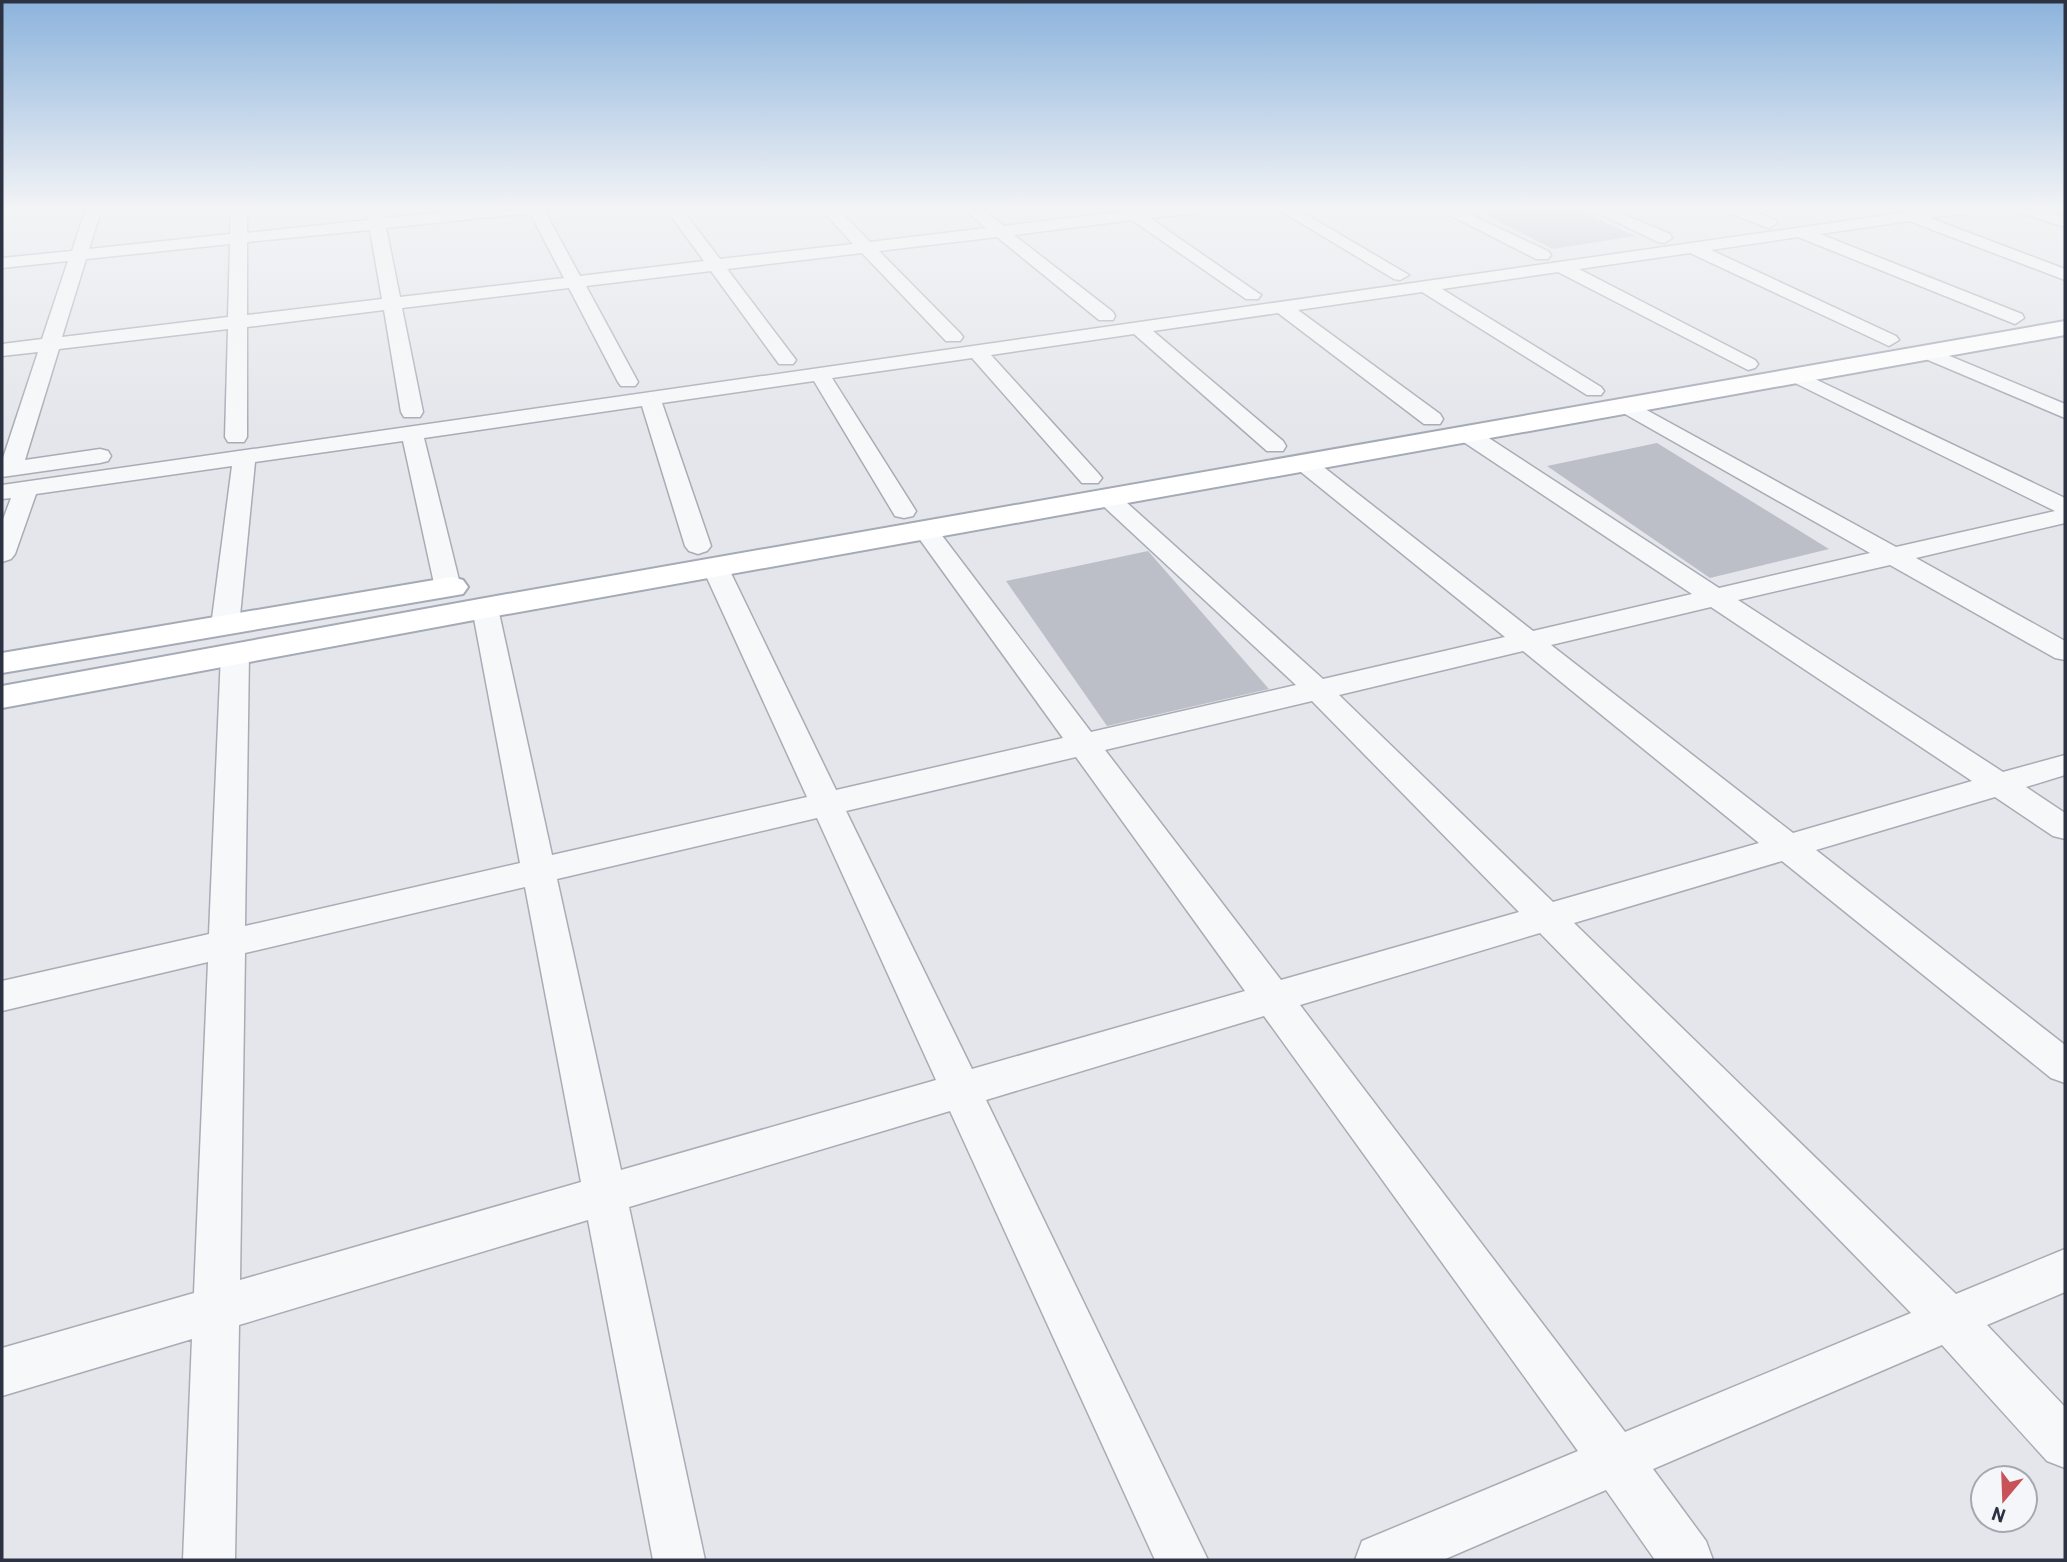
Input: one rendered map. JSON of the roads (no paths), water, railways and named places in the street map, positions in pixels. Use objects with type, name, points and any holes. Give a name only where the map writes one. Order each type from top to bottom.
[{"type":"main road","points":[[1099,488],[1275,446],[2015,318],[2064,325]]},
{"type":"main road","points":[[2,697],[448,588],[706,556],[1099,488],[1304,463],[1928,353],[2064,325]]},
{"type":"main road","points":[[2,663],[230,640],[485,608],[706,556]]},
{"type":"street","points":[[71,281],[6,469],[117,454]]},
{"type":"street","points":[[209,1560],[227,944],[230,640],[238,442],[237,281]]},
{"type":"street","points":[[388,281],[412,418],[448,588]]},
{"type":"street","points":[[2,349],[583,281]]},
{"type":"street","points":[[728,281],[786,360]]},
{"type":"street","points":[[899,281],[953,337]]},
{"type":"street","points":[[1062,281],[1106,316]]},
{"type":"street","points":[[1231,281],[1252,295]]},
{"type":"street","points":[[587,388],[1356,281]]},
{"type":"street","points":[[2,492],[238,442],[412,418],[651,400],[1468,281]]},
{"type":"street","points":[[1589,281],[1748,364]]},
{"type":"street","points":[[1763,281],[1889,340]]},
{"type":"street","points":[[1922,281],[2015,318]]},
{"type":"street","points":[[574,282],[628,382]]},
{"type":"street","points":[[1426,287],[1594,391]]},
{"type":"street","points":[[1283,308],[1432,419]]},
{"type":"street","points":[[1139,329],[1275,446]]},
{"type":"street","points":[[978,352],[1099,488],[1318,690],[1949,1319],[2065,1443]]},
{"type":"street","points":[[1928,353],[2065,412]]},
{"type":"street","points":[[821,376],[914,520],[1084,744],[1687,1560]]},
{"type":"street","points":[[1796,376],[2065,508]]},
{"type":"street","points":[[651,400],[706,556],[827,804],[1182,1560]]},
{"type":"street","points":[[1625,406],[2065,652]]},
{"type":"street","points":[[1467,434],[2065,828]]},
{"type":"street","points":[[1304,463],[2065,1067]]},
{"type":"street","points":[[2,554],[26,489]]},
{"type":"street","points":[[2,996],[2065,516]]},
{"type":"street","points":[[485,608],[679,1560]]},
{"type":"street","points":[[2,1372],[2065,765]]},
{"type":"street","points":[[1381,1560],[2065,1270]]}]
